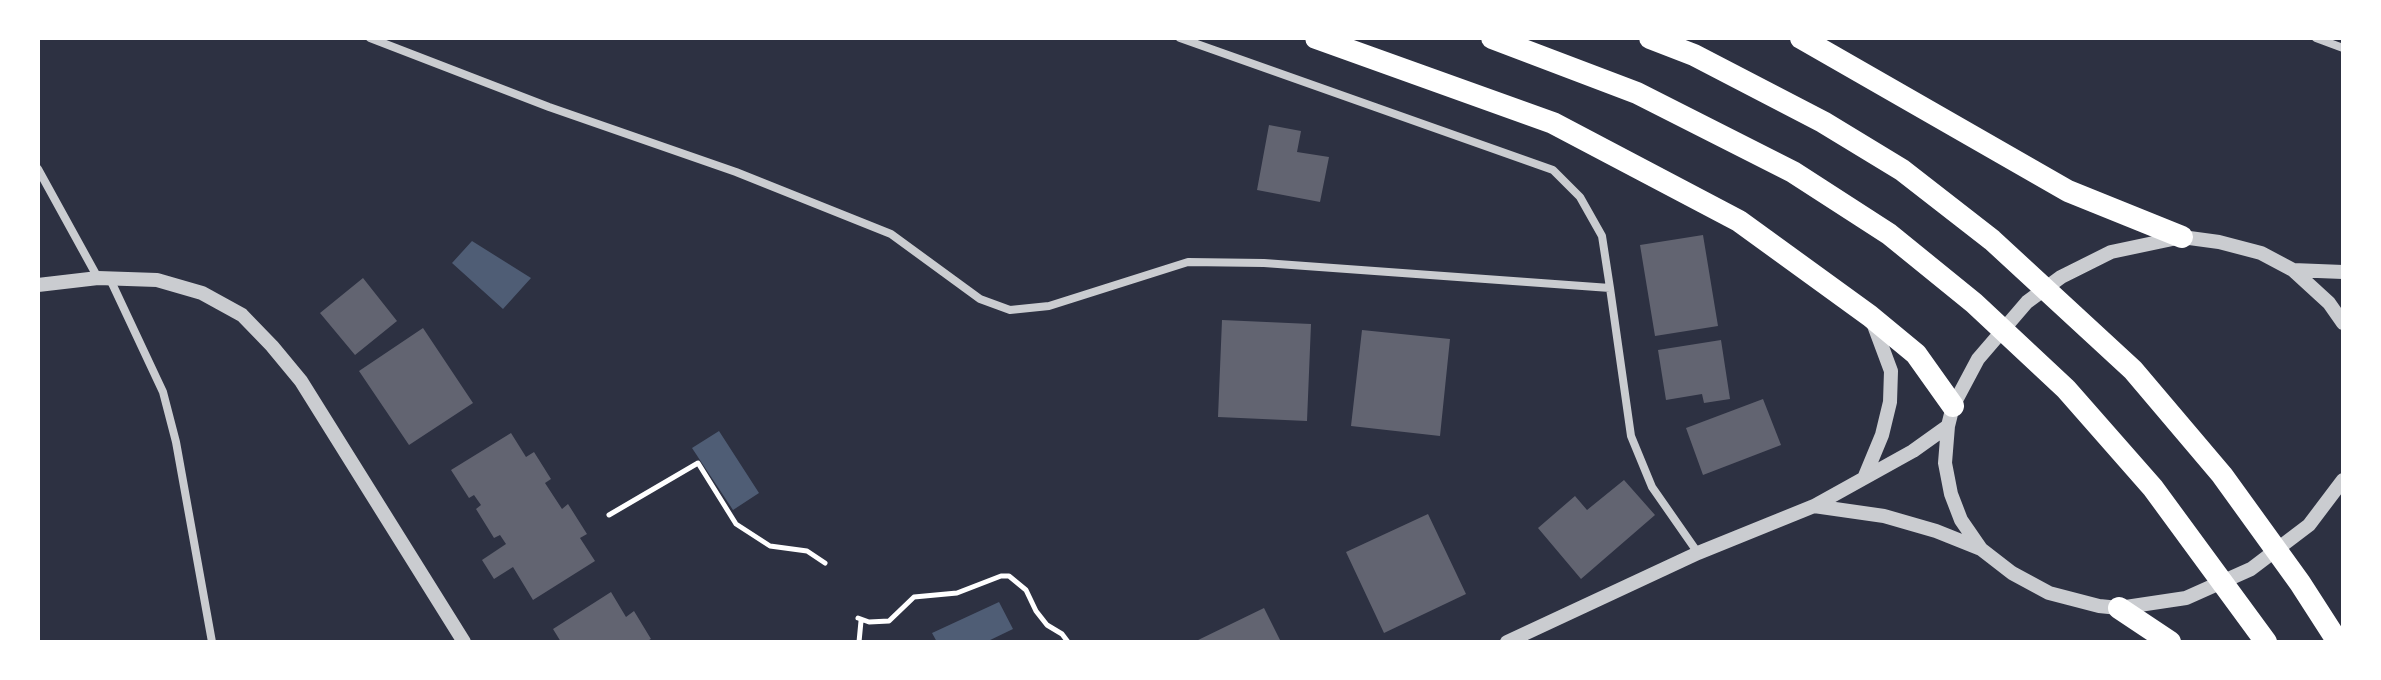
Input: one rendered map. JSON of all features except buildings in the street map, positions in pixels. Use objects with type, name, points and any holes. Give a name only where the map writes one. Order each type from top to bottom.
[{"type":"highway","points":[[1316,38],[1553,123],[1739,221],[1870,316],[1916,354],[1950,416]]},
{"type":"highway","points":[[1492,38],[1637,93],[1793,172],[1889,234],[1974,303],[2066,389],[2153,488],[2266,642]]},
{"type":"highway","points":[[1650,38],[1694,55],[1823,122],[1902,170],[1992,240],[2133,370],[2222,475],[2300,583],[2338,642]]},
{"type":"highway","points":[[1801,38],[2068,191],[2182,237]]},
{"type":"highway","points":[[2119,608],[2170,642]]},
{"type":"street","points":[[370,38],[549,107],[736,172],[891,234],[980,299],[1010,310],[1049,306],[1188,262],[1264,263],[1610,288]]},
{"type":"street","points":[[1180,38],[1553,170],[1580,197],[1602,236],[1631,436],[1652,487],[1698,553]]},
{"type":"street","points":[[2316,38],[2343,48]]},
{"type":"street","points":[[38,169],[104,278],[163,392],[176,442],[212,642]]},
{"type":"street","points":[[1981,549],[1961,520],[1951,494],[1945,463],[1950,416],[1978,359],[2027,302],[2061,277],[2111,252],[2182,237],[2219,242],[2261,253],[2293,270],[2329,303],[2343,323]]},
{"type":"street","points":[[2293,270],[2343,272]]},
{"type":"street","points":[[38,285],[104,278],[157,280],[202,293],[242,315],[301,381],[464,642]]},
{"type":"street","points":[[1865,476],[1882,435],[1890,402],[1891,371],[1870,316]]},
{"type":"street","points":[[1515,640],[1698,553],[1814,506],[1913,451],[1950,416]]},
{"type":"street","points":[[1814,506],[1884,516],[1936,531],[1981,549],[2012,573],[2049,593],[2119,608],[2186,598],[2251,569],[2309,525],[2343,480]]},
{"type":"path","points":[[609,515],[698,463],[736,524],[770,546],[807,551],[825,563]]},
{"type":"path","points":[[859,642],[860,620],[889,621],[914,597],[957,593],[1001,576],[1009,576],[1026,590],[1047,625],[1062,634],[1068,642]]},
{"type":"water","points":[[472,241],[531,278],[503,309],[452,263]]},
{"type":"water","points":[[719,431],[759,493],[733,510],[692,448]]},
{"type":"water","points":[[999,602],[1013,629],[986,642],[937,642],[932,633]]}]
